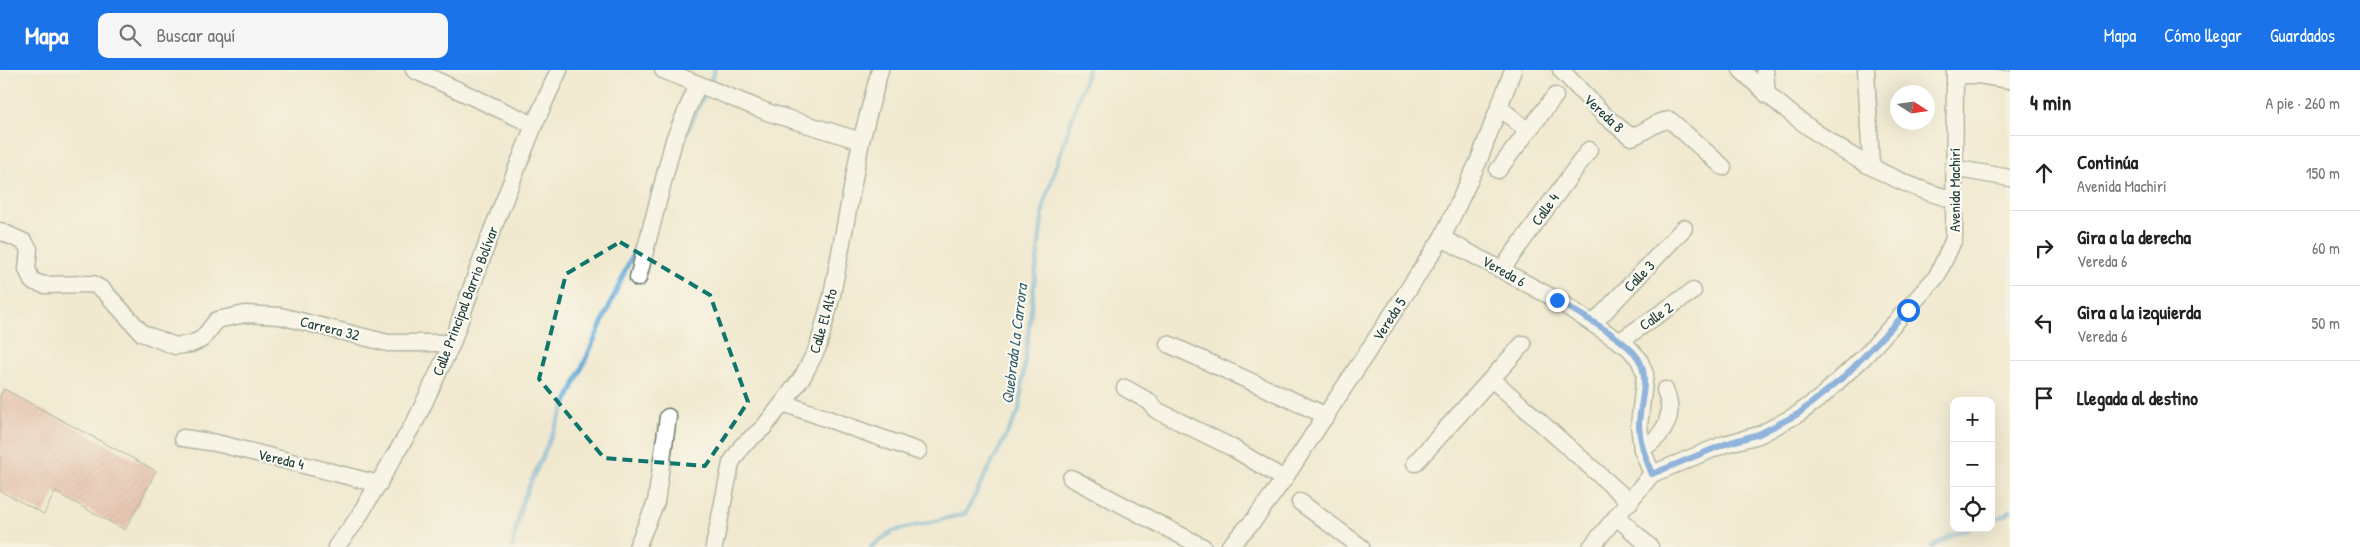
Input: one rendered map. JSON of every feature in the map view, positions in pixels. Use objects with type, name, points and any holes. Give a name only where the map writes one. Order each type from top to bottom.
[{"type":"street","points":[[414,70],[534,125]]},
{"type":"street","name":"Calle Principal Barrio Bolívar","points":[[336,547],[356,522],[417,418],[452,343],[534,125],[559,70]]},
{"type":"street","points":[[663,70],[770,113],[861,141]]},
{"type":"street","name":"Calle El Alto","points":[[714,547],[731,463],[742,446],[763,428],[783,403],[803,376],[818,347],[832,295],[861,141],[880,70]]},
{"type":"street","name":"Vereda 5","points":[[1229,547],[1254,520],[1284,479],[1327,416],[1385,322],[1442,238],[1479,160],[1513,70]]},
{"type":"street","name":"Vereda 8","points":[[1561,70],[1605,116],[1631,137],[1641,135],[1659,120],[1670,120],[1722,167]]},
{"type":"street","points":[[1741,70],[1767,95],[1848,156],[1871,165],[1922,192],[1954,200]]},
{"type":"street","points":[[1765,70],[1767,95]]},
{"type":"street","points":[[1866,70],[1871,165]]},
{"type":"street","points":[[1955,73],[2010,80]]},
{"type":"street","name":"Avenida Machirí","points":[[1652,474],[1778,426],[1798,414],[1845,376],[1937,276],[1954,238],[1955,73]]},
{"type":"street","points":[[638,278],[674,140],[698,84]]},
{"type":"street","points":[[1498,170],[1555,96]]},
{"type":"street","points":[[1499,107],[1528,131]]},
{"type":"street","name":"Calle 4","points":[[1502,269],[1589,150]]},
{"type":"street","points":[[1953,168],[2010,178]]},
{"type":"street","name":"Calle 3","points":[[1593,324],[1684,228]]},
{"type":"street","name":"Carrera 32","points":[[0,231],[24,242],[29,249],[27,269],[32,281],[44,286],[93,284],[103,290],[142,333],[175,346],[191,344],[202,339],[217,320],[245,314],[280,316],[388,343],[452,343]]},
{"type":"street","name":"Vereda 6","points":[[1442,238],[1502,269],[1593,324],[1620,341],[1639,359],[1645,374],[1639,425],[1642,449],[1652,474]]},
{"type":"street","name":"Calle 2","points":[[1620,341],[1693,291]]},
{"type":"street","points":[[1168,344],[1327,416]]},
{"type":"street","points":[[1415,462],[1523,344]]},
{"type":"street","points":[[1492,379],[1630,502]]},
{"type":"street","points":[[1125,388],[1150,402],[1156,410],[1231,447],[1284,479]]},
{"type":"street","points":[[1642,449],[1662,433],[1669,420],[1670,401],[1666,390]]},
{"type":"street","points":[[783,403],[918,451]]},
{"type":"street","points":[[637,547],[656,502],[668,417]]},
{"type":"street","name":"Vereda 4","points":[[183,438],[216,443],[379,484]]},
{"type":"street","points":[[1591,547],[1652,474]]},
{"type":"street","points":[[1071,478],[1203,547]]},
{"type":"street","points":[[1300,502],[1361,547]]},
{"type":"street","points":[[1617,517],[1650,547]]},
{"type":"highlighted area","points":[[620,242],[710,295],[748,402],[705,466],[604,458],[539,379],[566,274]]},
{"type":"building","points":[[4,389],[156,471],[125,530],[55,492],[44,514],[0,491],[0,396]]},
{"type":"waterway","points":[[709,84],[715,70]]},
{"type":"waterway","name":"Quebrada La Carrora","points":[[871,547],[893,531],[965,514],[1019,411],[1044,203],[1088,70]]},
{"type":"waterway","points":[[679,150],[706,91]]},
{"type":"waterway","points":[[512,547],[522,502],[642,233]]},
{"type":"waterway","points":[[1995,519],[2010,511]]},
{"type":"waterway","points":[[1932,547],[1959,532]]},
{"type":"route","points":[[1557,300],[1628,347],[1639,359],[1645,374],[1639,425],[1642,449],[1652,474],[1725,444],[1759,434],[1778,426],[1798,414],[1845,376],[1908,310]]}]
